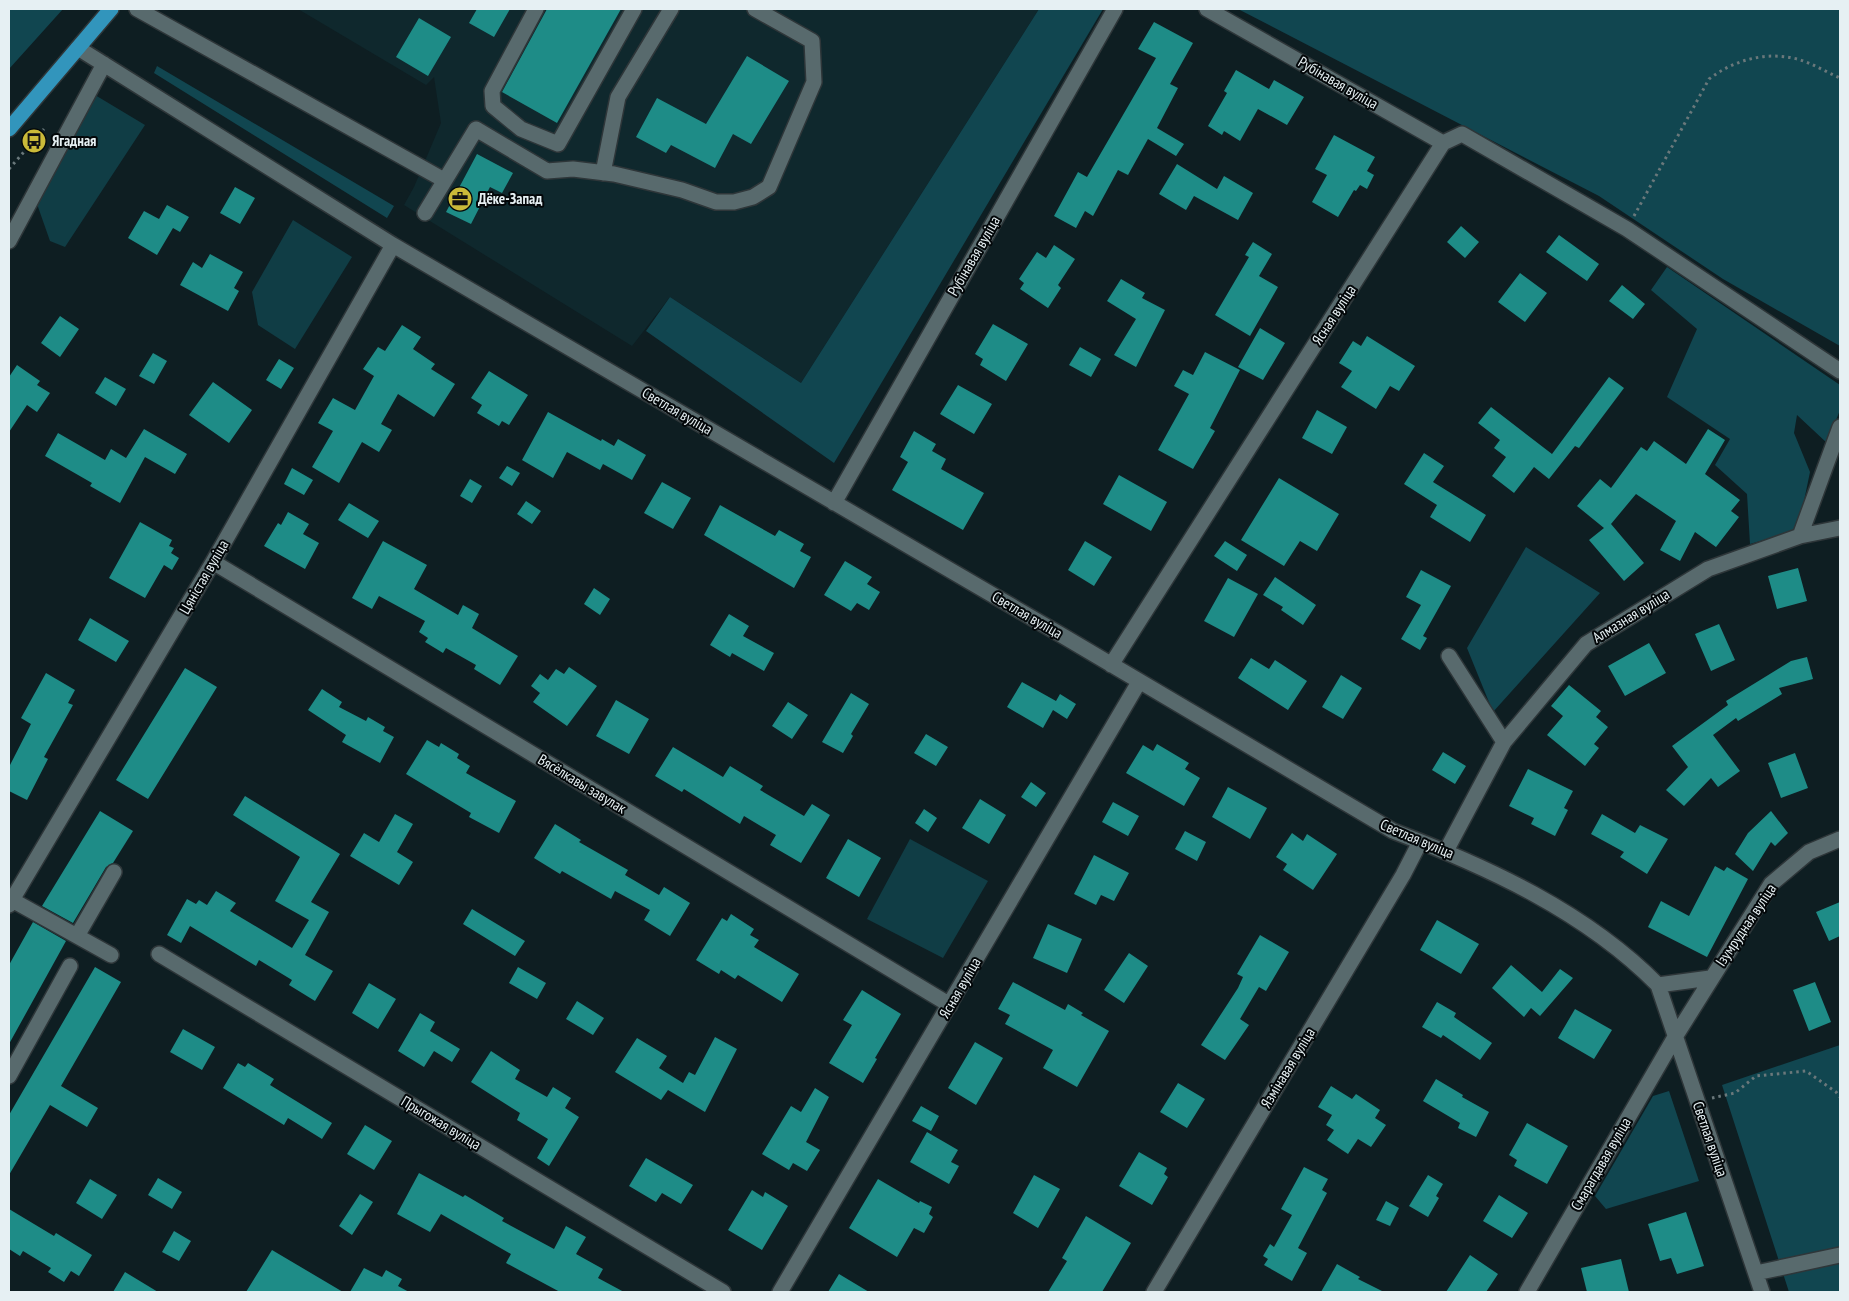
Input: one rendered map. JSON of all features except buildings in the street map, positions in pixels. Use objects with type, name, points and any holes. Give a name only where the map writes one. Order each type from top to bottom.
[{"type":"main road","points":[[9,129],[110,9]]},
{"type":"street","points":[[137,9],[444,180]]},
{"type":"street","points":[[536,9],[492,91],[493,106],[521,129],[558,144],[634,9]]},
{"type":"street","points":[[603,173],[618,97],[671,9]]},
{"type":"street","points":[[425,213],[476,129],[547,170],[573,169],[603,173],[682,190],[716,202],[734,202],[753,198],[769,187],[814,82],[812,41],[755,9]]},
{"type":"street","name":"Рубінавая вуліца","points":[[834,502],[1115,9]]},
{"type":"street","name":"Рубінавая вуліца","points":[[1208,9],[1443,143]]},
{"type":"street","name":"Светлая вуліца","points":[[78,48],[393,245],[1392,831],[1446,851],[1543,898],[1624,953],[1658,985],[1762,1292]]},
{"type":"street","points":[[9,241],[104,64]]},
{"type":"street","points":[[1443,143],[1462,134],[1626,229],[1840,371]]},
{"type":"street","name":"Ясная вуліца","points":[[1111,665],[1443,143]]},
{"type":"street","name":"Цяністая вуліца","points":[[11,895],[213,562],[393,245]]},
{"type":"street","points":[[1800,536],[1840,427]]},
{"type":"street","name":"Алмазная вуліца","points":[[1446,851],[1504,742],[1586,644],[1708,569],[1800,536],[1840,528]]},
{"type":"street","name":"Вясёлкавы завулак","points":[[213,562],[950,1005]]},
{"type":"street","points":[[1449,656],[1504,742]]},
{"type":"street","name":"Ясная вуліца","points":[[780,1292],[1138,682]]},
{"type":"street","name":"Ізумрудная вуліца","points":[[1675,1036],[1771,884],[1809,852],[1840,839]]},
{"type":"street","name":"Язмінавая вуліца","points":[[1154,1292],[1403,875],[1420,842]]},
{"type":"street","points":[[77,936],[114,872]]},
{"type":"street","points":[[11,895],[111,955]]},
{"type":"street","name":"Прыгожая вуліца","points":[[159,954],[723,1292]]},
{"type":"street","points":[[9,1076],[70,966]]},
{"type":"street","points":[[1658,985],[1710,978]]},
{"type":"street","name":"Смарагдавая вуліца","points":[[1527,1292],[1675,1036]]},
{"type":"street","points":[[1756,1273],[1840,1255]]},
{"type":"path","points":[[1626,229],[1710,79],[1726,66],[1752,58],[1781,57],[1798,59],[1840,78]]},
{"type":"path","points":[[9,169],[44,129]]},
{"type":"path","points":[[1697,1101],[1735,1093],[1756,1076],[1806,1071],[1836,1092],[1840,1098]]},
{"type":"shaded area","points":[[9,9],[63,9],[9,69]]},
{"type":"shaded area","points":[[298,9],[1039,9],[801,383],[670,297],[632,346],[404,205],[414,187],[441,123],[434,77],[426,85]]},
{"type":"shaded area","points":[[1039,9],[1103,9],[834,463],[646,331],[670,297],[801,383]]},
{"type":"shaded area","points":[[1238,9],[1840,9],[1840,346],[1723,279],[1599,196]]},
{"type":"shaded area","points":[[157,66],[394,206],[387,218],[154,73]]},
{"type":"shaded area","points":[[95,95],[145,125],[65,247],[50,241],[37,204]]},
{"type":"shaded area","points":[[293,220],[352,257],[295,349],[258,325],[252,292]]},
{"type":"shaded area","points":[[1667,267],[1840,385],[1840,410],[1827,443],[1797,415],[1794,433],[1810,472],[1798,530],[1750,544],[1747,494],[1715,465],[1730,439],[1667,397],[1697,329],[1651,290]]},
{"type":"shaded area","points":[[1526,547],[1600,593],[1493,712],[1467,648]]},
{"type":"shaded area","points":[[910,839],[988,881],[943,958],[867,919]]},
{"type":"shaded area","points":[[1840,1045],[1840,1292],[1789,1292],[1722,1085]]},
{"type":"shaded area","points":[[1669,1091],[1699,1181],[1606,1209],[1595,1196],[1653,1096]]},
{"type":"place","name":"Ягадная","points":[[34,141]]},
{"type":"place","name":"Дёке-Запад","points":[[460,199]]}]
